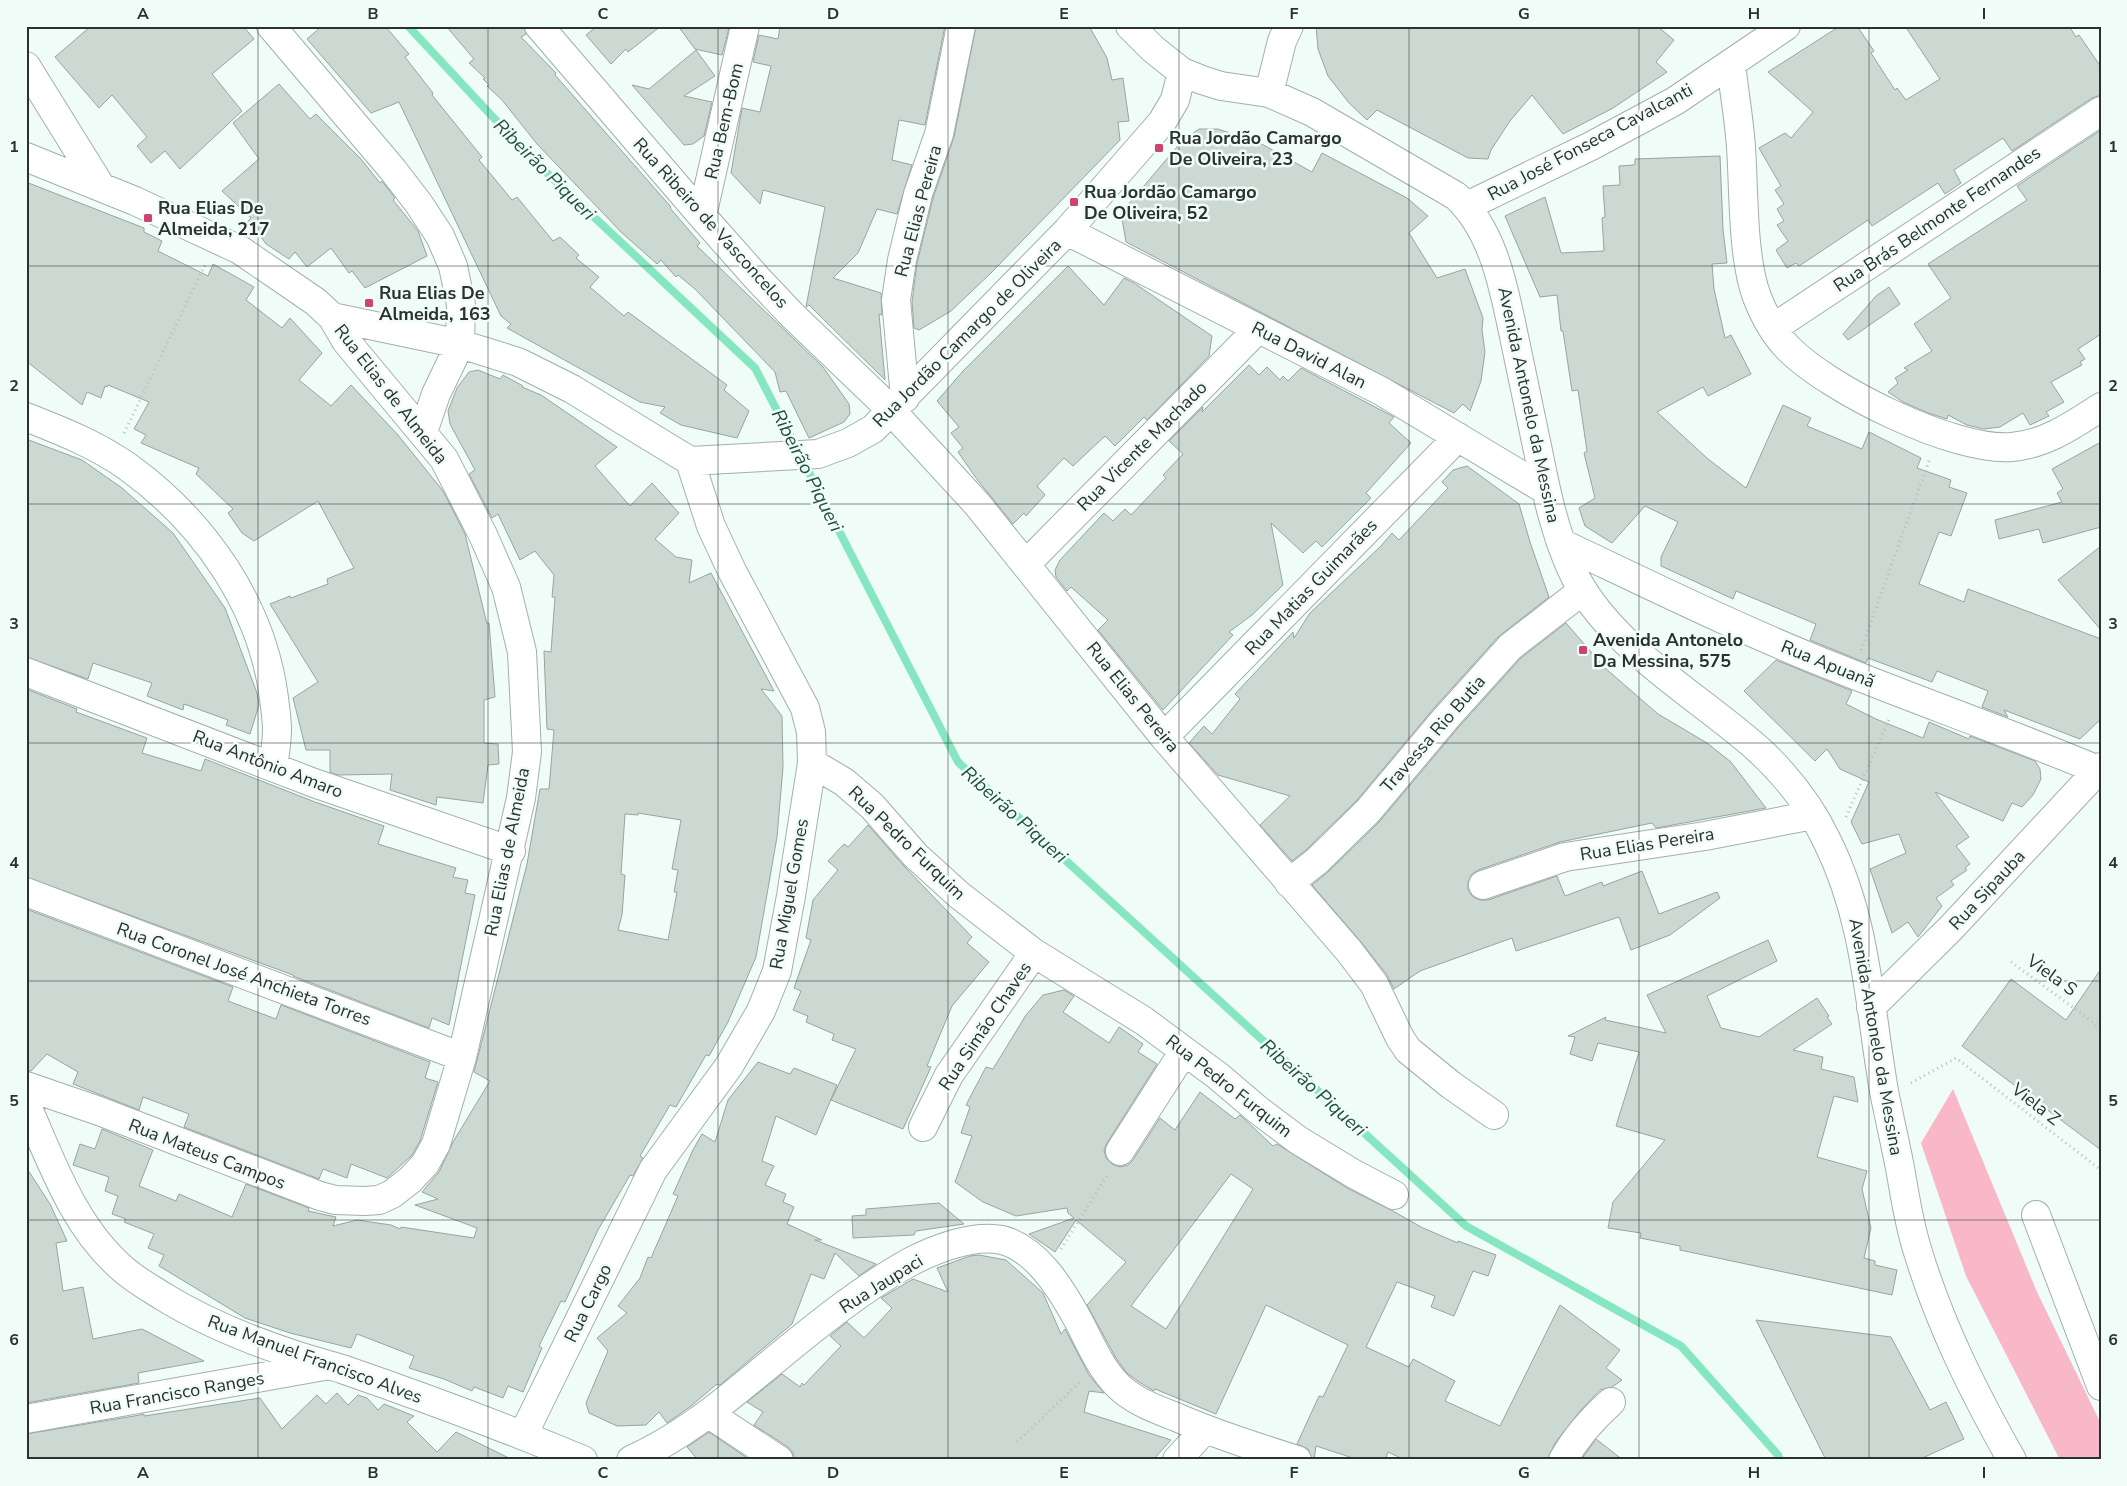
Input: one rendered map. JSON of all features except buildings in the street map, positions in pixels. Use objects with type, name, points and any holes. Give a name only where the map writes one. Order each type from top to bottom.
[{"type":"street","points":[[271,26],[394,170],[420,204],[440,236],[453,266],[459,297],[460,344],[436,394],[423,432]]},
{"type":"street","name":"Rua Ribeiro de Vasconcelos","points":[[539,26],[702,216],[792,315],[898,405]]},
{"type":"street","name":"Rua Bem-Bom","points":[[702,216],[745,26]]},
{"type":"street","name":"Rua Elias Pereira","points":[[961,26],[938,134],[918,194],[901,268],[896,300],[898,405],[1164,737],[1349,951],[1374,984],[1400,1038],[1408,1050],[1451,1085],[1494,1115]]},
{"type":"street","name":"Avenida Antonelo da Messina","points":[[1130,26],[1153,49],[1182,72],[1221,86],[1269,92],[1312,112],[1456,196],[1467,206],[1484,236],[1502,281],[1544,489],[1561,543],[1582,591],[1612,628],[1675,685],[1760,751],[1805,802],[1832,850],[1854,911],[1865,955],[1885,1096],[1917,1250],[1959,1362],[2012,1460]]},
{"type":"street","points":[[1269,92],[1282,41],[1289,26]]},
{"type":"street","name":"Rua José Fonseca Cavalcanti","points":[[1467,206],[1591,146],[1675,101],[1786,26]]},
{"type":"street","points":[[1731,64],[1741,144],[1750,271],[1756,294],[1773,328],[1788,349],[1832,382],[1897,416],[1938,434],[1989,446],[2012,447],[2040,442],[2069,428],[2101,407]]},
{"type":"street","points":[[26,66],[102,187]]},
{"type":"street","name":"Rua Jordão Camargo de Oliveira","points":[[690,461],[818,454],[848,443],[872,429],[898,405],[1067,231],[1162,122],[1175,100],[1182,72]]},
{"type":"street","name":"Rua Brás Belmonte Fernandes","points":[[1773,328],[2101,110]]},
{"type":"street","name":"Rua Elias de Almeida","points":[[26,157],[135,201],[240,250],[316,302],[332,316],[346,341],[444,459],[484,535],[506,586],[522,652],[527,752],[511,851],[462,1057],[436,1144],[425,1164],[410,1180],[391,1194]]},
{"type":"street","name":"Rua David Alan","points":[[1067,231],[1381,391],[1544,489]]},
{"type":"street","points":[[332,316],[460,344],[518,362],[572,389],[690,461],[711,526],[805,708],[811,732],[812,763]]},
{"type":"street","name":"Rua Vicente Machado","points":[[1026,564],[1258,329]]},
{"type":"street","points":[[26,417],[73,435],[112,458],[171,501],[232,577],[261,638],[272,682],[277,728],[273,766]]},
{"type":"street","name":"Rua Matias Guimarães","points":[[1164,737],[1458,437]]},
{"type":"street","name":"Rua Apuanã","points":[[1561,543],[1702,609],[1852,674],[2099,768]]},
{"type":"street","name":"Travessa Rio Butia","points":[[1289,883],[1317,860],[1368,811],[1446,718],[1510,647],[1582,591]]},
{"type":"street","name":"Rua Antônio Amaro","points":[[26,672],[314,783],[511,851]]},
{"type":"street","name":"Rua Pedro Furquim","points":[[812,763],[844,782],[872,806],[915,855],[959,895],[1034,953],[1075,976],[1144,1021],[1218,1076],[1258,1110],[1298,1140],[1354,1174],[1394,1194]]},
{"type":"street","name":"Rua Miguel Gomes","points":[[653,1170],[729,1066],[761,1011],[777,971],[792,896],[812,763]]},
{"type":"street","name":"Rua Sipauba","points":[[1871,1007],[1957,922],[2099,768]]},
{"type":"street","name":"Rua Elias Pereira","points":[[1483,885],[1565,857],[1705,836],[1814,815]]},
{"type":"street","name":"Rua Coronel José Anchieta Torres","points":[[26,892],[462,1057]]},
{"type":"street","name":"Rua Simão Chaves","points":[[923,1127],[949,1075],[1034,953]]},
{"type":"street","points":[[1120,1152],[1184,1051]]},
{"type":"street","name":"Rua Mateus Campos","points":[[26,1086],[320,1196],[334,1200],[365,1202],[379,1200],[391,1194]]},
{"type":"street","name":"Rua Manuel Francisco Alves","points":[[26,1104],[56,1174],[78,1214],[104,1249],[123,1270],[193,1315],[238,1335],[523,1435],[583,1460]]},
{"type":"street","name":"Rua Cargo","points":[[523,1435],[653,1170]]},
{"type":"street","points":[[2036,1215],[2101,1386]]},
{"type":"street","name":"Rua Jaupaci","points":[[631,1460],[677,1437],[710,1414],[818,1324],[911,1261],[947,1247],[976,1239],[1001,1240],[1022,1249],[1048,1272],[1059,1286],[1101,1363],[1124,1390],[1140,1402],[1205,1430],[1297,1460]]},
{"type":"street","name":"Rua Francisco Ranges","points":[[26,1420],[328,1365]]},
{"type":"street","points":[[1563,1460],[1592,1419],[1611,1402]]},
{"type":"street","points":[[710,1414],[779,1460]]},
{"type":"street","points":[[1177,1460],[1205,1430]]},
{"type":"path","points":[[112,458],[217,240]]},
{"type":"path","points":[[1852,674],[1938,434]]},
{"type":"path","points":[[1832,850],[1901,692]]},
{"type":"path","name":"Viela S","points":[[2011,962],[2101,1028]]},
{"type":"path","name":"Viela Z","points":[[1908,1085],[1956,1058],[2101,1170]]},
{"type":"path","points":[[1048,1272],[1120,1152]]},
{"type":"path","points":[[1017,1442],[1101,1363]]},
{"type":"shaded area","points":[[1953,1089],[2037,1292],[2101,1424],[2101,1460],[2060,1460],[1966,1276],[1921,1143]]},
{"type":"waterway","name":"Ribeirão Piqueri","points":[[408,26],[531,158],[755,368],[798,451]]},
{"type":"waterway","name":"Ribeirão Piqueri","points":[[803,461],[958,762],[1466,1226],[1681,1346],[1778,1455],[1780,1460]]},
{"type":"place","name":"Rua Jordão Camargo De Oliveira, 23","points":[[1159,148]]},
{"type":"place","name":"Rua Jordão Camargo De Oliveira, 52","points":[[1074,202]]},
{"type":"place","name":"Rua Elias De Almeida, 217","points":[[148,218]]},
{"type":"place","name":"Rua Elias De Almeida, 163","points":[[369,303]]},
{"type":"place","name":"Avenida Antonelo Da Messina, 575","points":[[1583,650]]}]
